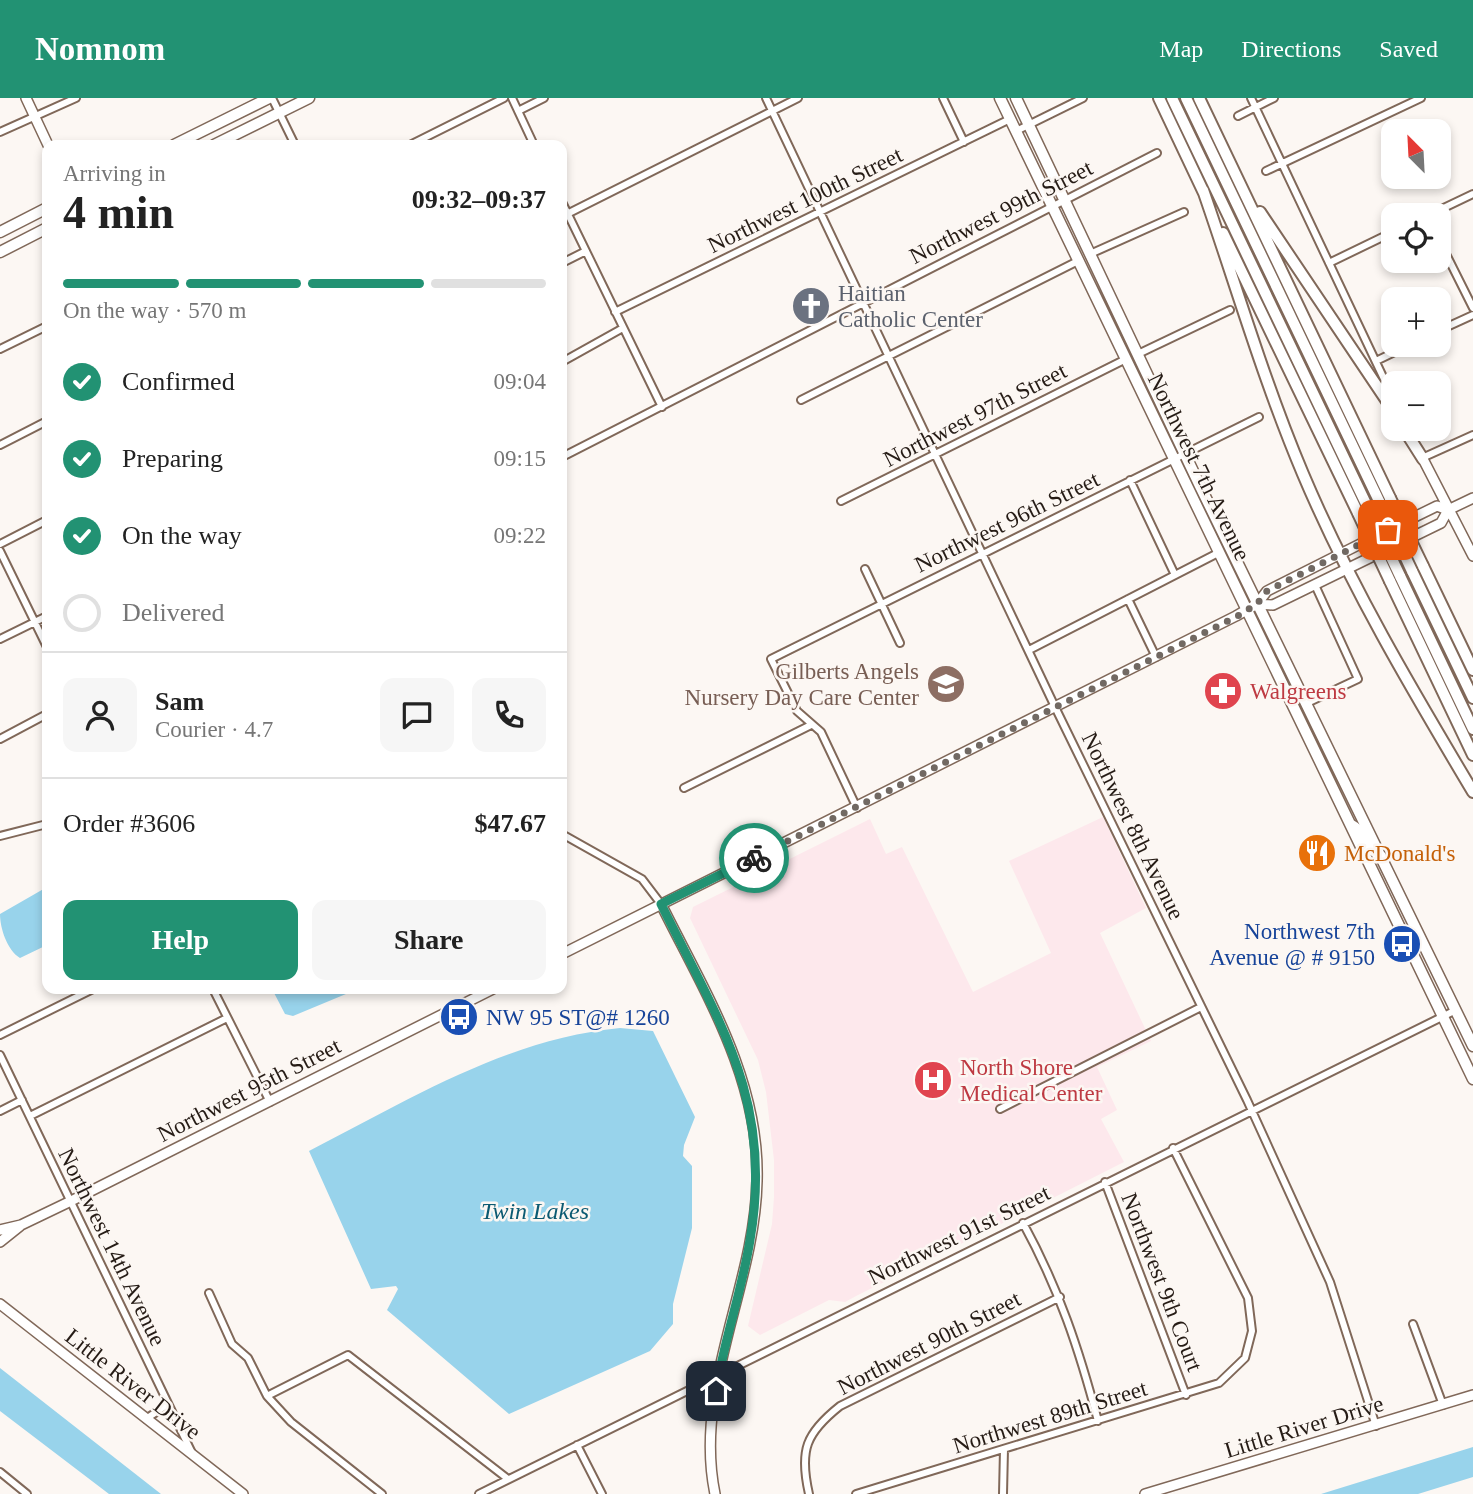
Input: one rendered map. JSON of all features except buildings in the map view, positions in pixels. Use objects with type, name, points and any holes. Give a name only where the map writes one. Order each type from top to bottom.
[{"type":"highway","points":[[1172,98],[1395,579],[1473,755]]},
{"type":"highway","points":[[1186,98],[1385,500]]},
{"type":"highway","points":[[1199,98],[1417,568],[1473,698]]},
{"type":"highway","points":[[1160,101],[1363,511]]},
{"type":"highway","points":[[1236,175],[1381,392]]},
{"type":"highway","points":[[1203,190],[1289,439],[1340,554],[1384,640],[1473,792]]},
{"type":"highway","points":[[1413,441],[1423,459]]},
{"type":"highway","points":[[1417,568],[1473,670]]},
{"type":"highway","points":[[1395,579],[1473,729]]},
{"type":"main road","points":[[26,98],[46,140]]},
{"type":"main road","points":[[184,140],[271,98]]},
{"type":"main road","points":[[224,140],[309,98]]},
{"type":"main road","name":"Northwest 7th Avenue","points":[[1000,98],[1473,1079]]},
{"type":"main road","name":"Northwest 7th Avenue","points":[[1016,98],[1184,454],[1473,1046]]},
{"type":"main road","points":[[0,232],[42,211]]},
{"type":"main road","points":[[0,252],[42,231]]},
{"type":"main road","points":[[1126,359],[1135,364],[1149,393],[1159,399]]},
{"type":"main road","points":[[1423,459],[1473,556]]},
{"type":"main road","points":[[1257,604],[1273,605],[1315,585],[1443,522],[1448,510],[1473,498]]},
{"type":"main road","points":[[567,951],[1056,709],[1246,611],[1257,604],[1267,591],[1340,554],[1437,506],[1448,510]]},
{"type":"main road","points":[[1309,738],[1316,744],[1335,783],[1348,788]]},
{"type":"main road","points":[[1350,824],[1361,830],[1371,851],[1381,856]]},
{"type":"main road","points":[[661,904],[736,1058],[748,1098],[756,1143],[757,1183],[750,1241],[719,1374],[710,1440],[715,1494]]},
{"type":"main road","name":"Northwest 95th Street","points":[[0,1230],[21,1225],[71,1201],[483,994]]},
{"type":"main road","name":"Northwest 95th Street","points":[[0,1242],[21,1225]]},
{"type":"main road","name":"Little River Drive","points":[[0,1304],[243,1494]]},
{"type":"main road","name":"Little River Drive","points":[[1146,1494],[1473,1395]]},
{"type":"street","points":[[0,132],[76,98]]},
{"type":"street","points":[[271,98],[292,140]]},
{"type":"street","points":[[420,140],[504,98]]},
{"type":"street","points":[[512,98],[532,140]]},
{"type":"street","points":[[518,111],[544,98]]},
{"type":"street","name":"Northwest 8th Avenue","points":[[766,98],[861,302],[1331,1282],[1376,1426]]},
{"type":"street","points":[[662,407],[567,214],[798,98]]},
{"type":"street","points":[[943,98],[964,142]]},
{"type":"street","points":[[1016,131],[1083,98]]},
{"type":"street","points":[[1251,98],[1381,372]]},
{"type":"street","points":[[1238,116],[1274,98]]},
{"type":"street","points":[[1266,172],[1421,98]]},
{"type":"street","name":"Northwest 100th Street","points":[[615,312],[1010,119]]},
{"type":"street","name":"Northwest 99th Street","points":[[567,454],[1157,153]]},
{"type":"street","points":[[1451,204],[1473,194]]},
{"type":"street","points":[[1090,254],[1184,212]]},
{"type":"street","points":[[1329,263],[1381,238]]},
{"type":"street","points":[[567,260],[586,251]]},
{"type":"street","points":[[801,400],[1079,261]]},
{"type":"street","points":[[1451,264],[1473,308]]},
{"type":"street","points":[[1138,354],[1230,310]]},
{"type":"street","points":[[1451,325],[1473,314]]},
{"type":"street","points":[[0,349],[42,328]]},
{"type":"street","points":[[567,359],[623,328]]},
{"type":"street","points":[[1376,361],[1384,357]]},
{"type":"street","name":"Northwest 97th Street","points":[[841,501],[1126,359]]},
{"type":"street","name":"Northwest 96th Street","points":[[811,725],[797,711],[771,659],[1259,416]]},
{"type":"street","points":[[0,444],[42,423]]},
{"type":"street","points":[[1423,459],[1473,435]]},
{"type":"street","points":[[1130,480],[1175,575]]},
{"type":"street","points":[[0,544],[42,523]]},
{"type":"street","points":[[0,551],[42,636]]},
{"type":"street","points":[[1029,650],[1218,553]]},
{"type":"street","points":[[865,569],[900,643]]},
{"type":"street","points":[[1307,704],[1358,679],[1315,585]]},
{"type":"street","points":[[1128,599],[1156,657]]},
{"type":"street","points":[[0,639],[42,618]]},
{"type":"street","points":[[0,739],[42,717]]},
{"type":"street","points":[[684,788],[811,725],[821,732],[858,808]]},
{"type":"street","points":[[0,836],[42,825]]},
{"type":"street","points":[[567,837],[642,878],[661,904]]},
{"type":"street","points":[[0,1035],[83,994]]},
{"type":"street","points":[[215,994],[270,1102]]},
{"type":"street","points":[[1000,1109],[1201,1007]]},
{"type":"street","name":"Northwest 91st Street","points":[[479,1494],[1456,1010]]},
{"type":"street","points":[[30,1116],[227,1018]]},
{"type":"street","name":"Northwest 14th Avenue","points":[[0,1055],[193,1455]]},
{"type":"street","points":[[0,1111],[22,1100]]},
{"type":"street","name":"Northwest 89th Street","points":[[856,1494],[1219,1384],[1245,1358],[1252,1331],[1248,1298],[1174,1149]]},
{"type":"street","name":"Northwest 9th Court","points":[[1105,1182],[1186,1395]]},
{"type":"street","points":[[1023,1223],[1060,1297],[1077,1340],[1098,1421]]},
{"type":"street","points":[[209,1293],[232,1344],[248,1358],[268,1396],[291,1422],[382,1494]]},
{"type":"street","name":"Northwest 90th Street","points":[[809,1494],[804,1473],[804,1449],[816,1425],[840,1406],[1060,1297]]},
{"type":"street","points":[[1413,1324],[1443,1405]]},
{"type":"street","points":[[268,1396],[348,1354],[508,1479]]},
{"type":"street","points":[[146,1419],[168,1404]]},
{"type":"street","points":[[577,1445],[602,1494]]},
{"type":"street","points":[[1003,1494],[1004,1449]]},
{"type":"street","points":[[0,1472],[27,1494]]},
{"type":"shaded area","name":"North Shore Medical Center","points":[[1103,817],[1146,908],[1100,933],[1151,1041],[1097,1067],[1117,1110],[1101,1119],[1124,1162],[1049,1200],[1045,1193],[1016,1209],[1019,1215],[845,1302],[829,1300],[760,1335],[748,1326],[772,1224],[774,1160],[766,1092],[758,1060],[690,918],[693,907],[870,819],[886,854],[902,847],[973,992],[1051,953],[1009,861]]},
{"type":"water","points":[[42,890],[42,947],[20,958],[11,950],[5,938],[0,914]]},
{"type":"water","points":[[275,994],[346,994],[293,1016],[285,1014]]},
{"type":"water","name":"Twin Lakes","points":[[620,1028],[653,1031],[695,1117],[684,1145],[683,1156],[692,1166],[692,1228],[673,1304],[673,1324],[650,1351],[509,1414],[387,1310],[398,1289],[396,1286],[371,1289],[309,1151],[459,1074],[498,1058],[578,1034]]},
{"type":"water","points":[[0,1368],[161,1494],[109,1494],[0,1411]]},
{"type":"water","points":[[1473,1447],[1473,1477],[1418,1494],[1321,1494]]},
{"type":"way so far","points":[[754,858],[1236,617],[1257,604],[1267,591],[1388,530]]},
{"type":"place","name":"Haitian Catholic Center","points":[[811,306]]},
{"type":"place","name":"Gilberts Angels Nursery Day Care Center","points":[[946,684]]},
{"type":"place","name":"Walgreens","points":[[1223,691]]},
{"type":"place","name":"McDonald's","points":[[1317,853]]},
{"type":"place","name":"Northwest 7th Avenue @ # 9150","points":[[1402,944]]},
{"type":"place","name":"NW 95 ST@# 1260","points":[[459,1017]]},
{"type":"place","name":"North Shore Medical Center","points":[[933,1080]]},
{"type":"route","points":[[716,1391],[750,1241],[757,1183],[756,1143],[748,1098],[736,1058],[661,904],[754,858]]}]
